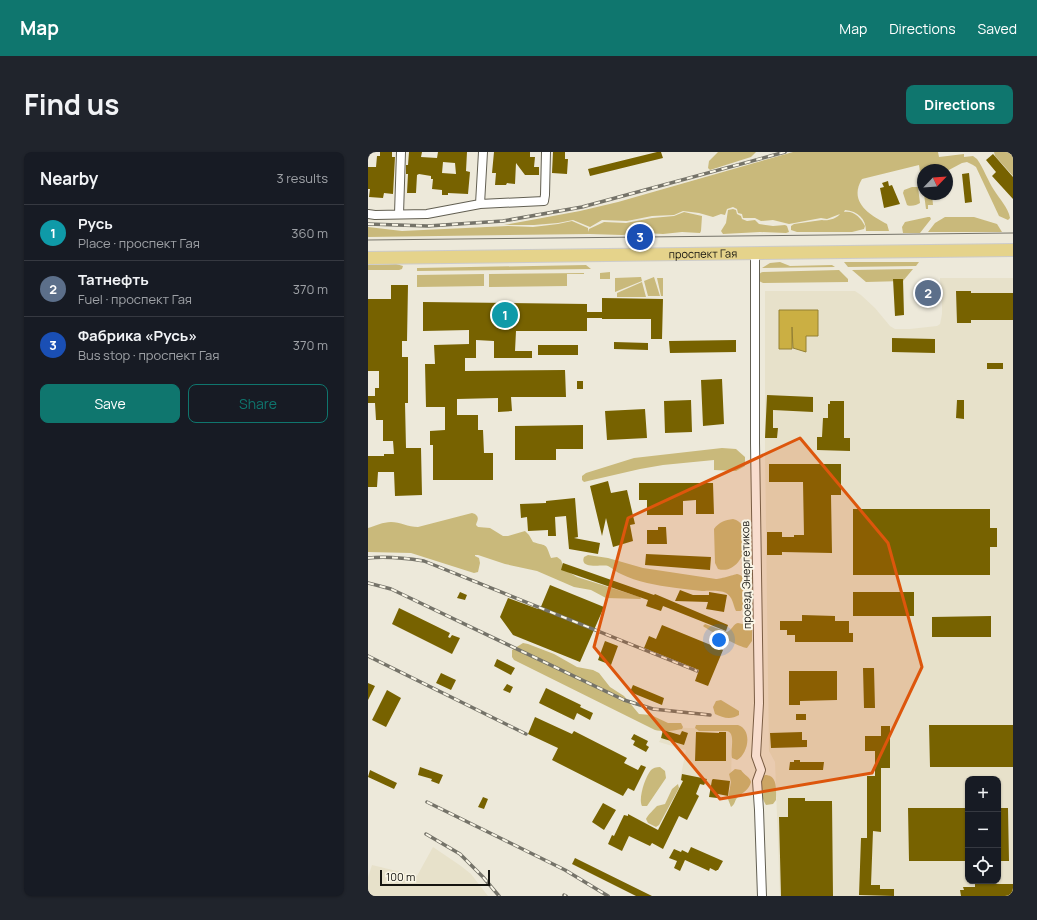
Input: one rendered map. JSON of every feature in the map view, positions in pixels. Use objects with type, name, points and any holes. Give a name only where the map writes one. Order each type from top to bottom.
[{"type":"main road","name":"проспект Гая","points":[[368,258],[1013,250]]},
{"type":"street","points":[[399,214],[401,152]]},
{"type":"street","points":[[480,204],[483,152]]},
{"type":"street","points":[[368,214],[433,214],[480,204],[544,201],[546,152]]},
{"type":"street","name":"проезд Энергетиков","points":[[755,253],[755,443],[759,703],[756,756],[760,770],[757,781],[762,896]]},
{"type":"highlighted area","points":[[800,438],[888,543],[922,667],[872,773],[720,799],[594,647],[628,518]]},
{"type":"shaded area","points":[[718,152],[756,152],[751,157],[710,170],[708,168],[709,161]]},
{"type":"shaded area","points":[[793,152],[938,152],[939,157],[964,154],[964,157],[973,156],[977,159],[1006,207],[1010,218],[1008,220],[999,216],[976,167],[967,162],[953,168],[953,164],[917,164],[917,165],[862,179],[858,187],[859,201],[868,212],[887,224],[889,231],[866,231],[865,223],[860,216],[854,212],[845,210],[844,212],[854,213],[861,220],[865,226],[864,229],[852,232],[797,232],[791,230],[791,226],[794,224],[829,220],[840,214],[827,219],[821,218],[789,224],[773,220],[761,221],[755,218],[743,218],[742,214],[738,213],[737,209],[733,207],[727,209],[725,215],[721,214],[713,217],[683,211],[674,215],[652,216],[627,221],[602,220],[590,227],[573,220],[534,225],[504,225],[580,211],[618,202]]},
{"type":"shaded area","points":[[994,152],[1013,152],[1013,176],[995,156]]},
{"type":"shaded area","points":[[917,187],[917,200],[920,200],[920,203],[910,206],[907,205],[903,193],[904,190]]},
{"type":"shaded area","points":[[925,200],[933,200],[933,205],[928,205],[928,209],[926,209]]},
{"type":"shaded area","points":[[728,210],[736,210],[737,214],[741,216],[742,219],[747,221],[755,220],[759,224],[773,226],[785,225],[787,226],[789,232],[723,234],[721,231],[726,223]]},
{"type":"shaded area","points":[[684,212],[702,216],[700,233],[682,232],[622,235],[590,234],[368,237],[368,227],[402,231],[508,226],[533,227],[572,221],[588,228],[588,232],[589,229],[604,222],[626,223],[674,216]]},
{"type":"shaded area","points":[[928,217],[931,219],[920,233],[903,233],[902,227],[905,222]]},
{"type":"shaded area","points":[[945,217],[974,217],[997,224],[1002,232],[928,232],[935,223]]},
{"type":"shaded area","points":[[780,262],[790,266],[832,265],[835,267],[762,268],[770,263]]},
{"type":"shaded area","points":[[844,262],[919,262],[916,266],[848,267]]},
{"type":"shaded area","points":[[396,264],[403,266],[402,269],[368,270],[368,265]]},
{"type":"shaded area","points":[[586,265],[591,269],[417,271],[417,268]]},
{"type":"shaded area","points":[[913,269],[903,281],[866,282],[852,270]]},
{"type":"shaded area","points":[[839,270],[848,279],[848,282],[763,283],[759,281],[760,274],[762,272]]},
{"type":"shaded area","points":[[610,272],[610,279],[600,279],[600,273]]},
{"type":"shaded area","points":[[584,273],[567,274],[567,286],[489,287],[489,274]]},
{"type":"shaded area","points":[[484,274],[484,286],[417,287],[417,275]]},
{"type":"shaded area","points":[[641,277],[642,281],[615,292],[615,278]]},
{"type":"shaded area","points":[[654,277],[660,296],[648,296],[644,281]]},
{"type":"shaded area","points":[[657,278],[663,278],[663,296],[661,296]]},
{"type":"shaded area","points":[[940,278],[1013,278],[1013,896],[780,896],[775,762],[769,751],[765,451],[765,291],[855,291],[875,308],[890,326],[895,329],[937,326],[940,324],[942,314]]},
{"type":"shaded area","points":[[642,282],[646,297],[617,297],[617,293]]},
{"type":"shaded area","points":[[779,310],[818,310],[818,336],[806,336],[806,352],[793,348],[792,327],[792,349],[779,349]]},
{"type":"shaded area","points":[[722,448],[736,449],[745,457],[745,466],[736,471],[714,470],[714,460],[663,465],[584,482],[582,480],[582,476],[586,473],[634,458]]},
{"type":"shaded area","points":[[472,513],[475,514],[478,519],[476,525],[478,527],[490,528],[503,536],[525,531],[533,542],[545,546],[548,549],[551,558],[557,557],[561,560],[565,570],[577,577],[640,597],[641,599],[606,598],[591,590],[574,587],[537,571],[505,564],[478,555],[475,556],[479,558],[480,563],[478,572],[474,573],[411,553],[368,552],[368,528],[382,523],[391,522],[418,527]]},
{"type":"shaded area","points":[[733,519],[741,523],[745,530],[745,549],[741,558],[735,565],[727,569],[718,569],[715,563],[714,529],[722,522]]},
{"type":"shaded area","points":[[588,555],[608,558],[643,568],[716,579],[737,574],[741,575],[746,579],[746,584],[742,595],[743,607],[741,611],[736,611],[730,597],[724,592],[674,588],[654,584],[627,577],[608,566],[592,566],[585,564],[583,561],[584,557]]},
{"type":"shaded area","points":[[738,623],[748,625],[752,629],[752,641],[747,648],[718,635],[703,626],[705,624],[727,632]]},
{"type":"shaded area","points":[[523,643],[554,654],[577,667],[593,670],[599,673],[610,687],[624,696],[639,714],[651,715],[668,723],[681,723],[683,727],[682,729],[668,731],[655,730],[514,660],[512,657],[512,650]]},
{"type":"shaded area","points":[[721,700],[739,711],[739,715],[733,718],[727,718],[715,714],[713,707],[716,701]]},
{"type":"shaded area","points":[[696,725],[738,725],[746,732],[747,742],[744,753],[737,760],[732,758],[732,738],[730,732],[699,731],[695,728]]},
{"type":"shaded area","points":[[667,727],[732,730],[731,788],[702,785],[680,780],[686,750],[659,742]]},
{"type":"shaded area","points":[[660,767],[665,771],[666,778],[647,806],[642,806],[641,798],[646,778],[652,769]]},
{"type":"shaded area","points":[[735,769],[741,770],[751,782],[747,789],[737,798],[734,805],[731,807],[728,799],[731,782],[729,774]]},
{"type":"shaded area","points":[[765,775],[774,780],[776,800],[773,804],[766,805],[761,794],[760,785]]},
{"type":"shaded area","points":[[678,784],[679,788],[659,825],[656,827],[648,823],[646,819],[648,816],[657,806],[665,804],[672,789]]},
{"type":"shaded area","points":[[433,847],[471,874],[488,896],[368,896],[368,877],[372,865],[417,876]]},
{"type":"building","points":[[380,152],[392,152],[392,157],[395,157],[393,194],[384,193],[383,198],[369,197],[370,189],[368,189],[368,167],[376,167],[377,156],[380,156]]},
{"type":"building","points":[[409,152],[422,152],[421,157],[437,158],[438,152],[467,152],[466,171],[470,172],[468,194],[448,193],[448,195],[442,195],[442,190],[432,189],[433,179],[431,179],[431,176],[419,174],[417,175],[416,193],[407,193],[408,174],[406,174],[406,165],[408,165]],"holes":[[[443,162],[455,163],[456,174],[442,173]]]},
{"type":"building","points":[[494,152],[530,152],[530,157],[535,157],[534,167],[539,167],[539,175],[525,175],[516,163],[515,184],[507,183],[506,185],[495,185],[496,173],[492,173]]},
{"type":"building","points":[[553,152],[565,152],[565,159],[568,159],[567,174],[552,173]]},
{"type":"building","points":[[661,152],[663,158],[590,176],[588,169]]},
{"type":"building","points":[[993,154],[1013,177],[1013,199],[992,176],[996,172],[986,160]]},
{"type":"building","points":[[969,173],[972,202],[965,203],[962,174]]},
{"type":"building","points":[[888,181],[889,186],[892,185],[900,204],[884,208],[880,188],[884,187],[882,183]]},
{"type":"building","points":[[893,279],[903,279],[904,315],[895,316]]},
{"type":"building","points":[[919,283],[937,283],[936,304],[919,304]]},
{"type":"building","points":[[391,285],[408,285],[407,341],[402,341],[402,357],[408,357],[408,403],[405,403],[406,448],[421,448],[422,495],[395,496],[394,472],[378,472],[377,487],[368,487],[368,456],[384,456],[384,454],[394,454],[393,441],[383,441],[383,420],[376,420],[375,403],[368,403],[368,396],[375,396],[375,388],[379,388],[379,371],[368,371],[368,299],[391,299]]},
{"type":"building","points":[[956,291],[971,291],[971,293],[1013,293],[1013,320],[971,320],[971,323],[957,323]]},
{"type":"building","points":[[602,298],[663,299],[662,339],[651,339],[651,319],[587,318],[587,331],[516,331],[515,351],[532,351],[532,358],[494,358],[494,341],[476,340],[476,358],[465,358],[465,371],[565,370],[566,397],[511,397],[512,411],[498,412],[498,398],[457,399],[457,415],[478,415],[478,430],[483,430],[484,453],[493,453],[493,480],[433,480],[433,445],[430,445],[430,431],[445,430],[445,407],[426,407],[425,364],[435,364],[434,345],[469,344],[469,330],[423,331],[423,302],[587,304],[587,312],[602,312]]},
{"type":"building","points":[[892,338],[935,339],[935,353],[892,352]]},
{"type":"building","points":[[736,340],[736,352],[670,353],[669,341]]},
{"type":"building","points":[[614,342],[648,343],[648,350],[614,349]]},
{"type":"building","points":[[538,345],[578,345],[578,355],[538,355]]},
{"type":"building","points":[[987,363],[1003,363],[1003,369],[987,369]]},
{"type":"building","points":[[722,379],[724,424],[703,426],[701,380]]},
{"type":"building","points":[[577,381],[583,381],[583,389],[577,389]]},
{"type":"building","points":[[767,395],[813,397],[813,412],[773,410],[773,428],[778,428],[777,438],[765,438]]},
{"type":"building","points":[[691,400],[692,432],[665,433],[664,401]]},
{"type":"building","points":[[957,400],[964,400],[964,419],[956,418]]},
{"type":"building","points":[[830,401],[844,401],[844,438],[850,438],[850,451],[817,450],[817,437],[822,437],[823,418],[828,418],[828,404],[830,404]]},
{"type":"building","points":[[645,409],[647,438],[607,440],[605,411]]},
{"type":"building","points":[[583,425],[583,449],[556,449],[556,460],[515,460],[515,426]]},
{"type":"building","points":[[769,464],[841,464],[841,495],[831,495],[832,553],[782,552],[782,555],[767,555],[767,532],[782,532],[782,537],[804,535],[803,482],[769,482]]},
{"type":"building","points":[[608,481],[611,493],[627,490],[635,524],[630,525],[633,541],[613,547],[606,518],[602,536],[590,486]]},
{"type":"building","points":[[639,483],[713,483],[714,514],[696,514],[696,500],[683,501],[683,515],[647,515],[647,500],[639,500]]},
{"type":"building","points":[[575,498],[578,537],[574,538],[600,543],[598,554],[569,549],[566,516],[555,517],[556,536],[548,536],[548,530],[528,531],[527,517],[521,518],[520,504],[546,503],[546,501]]},
{"type":"building","points":[[853,509],[990,509],[990,528],[997,528],[997,547],[990,547],[990,575],[853,575]]},
{"type":"building","points":[[658,527],[666,527],[667,544],[647,544],[647,530],[658,530]]},
{"type":"building","points":[[646,554],[711,557],[710,570],[645,565]]},
{"type":"building","points":[[563,563],[654,595],[655,594],[728,625],[726,631],[663,606],[661,611],[646,606],[648,600],[561,570]]},
{"type":"building","points":[[550,585],[604,607],[580,662],[513,635],[500,617],[508,598],[540,609]]},
{"type":"building","points":[[680,590],[693,595],[709,595],[709,592],[727,595],[724,612],[706,609],[708,602],[675,601]]},
{"type":"building","points":[[460,592],[467,595],[465,600],[457,598]]},
{"type":"building","points":[[853,592],[914,592],[914,616],[853,616]]},
{"type":"building","points":[[399,608],[450,633],[448,637],[450,638],[452,635],[460,638],[452,654],[392,624]]},
{"type":"building","points":[[802,615],[835,616],[835,621],[849,621],[849,633],[853,633],[853,642],[795,642],[795,635],[787,635],[787,630],[780,630],[780,621],[802,621]]},
{"type":"building","points":[[991,616],[991,637],[932,637],[932,617]]},
{"type":"building","points":[[662,625],[723,650],[708,686],[695,681],[699,670],[644,648],[649,636],[656,639]]},
{"type":"building","points":[[605,641],[618,646],[611,665],[598,660]]},
{"type":"building","points":[[497,659],[515,668],[511,675],[494,666]]},
{"type":"building","points":[[863,668],[874,668],[875,708],[864,708]]},
{"type":"building","points":[[789,671],[837,671],[837,700],[800,701],[800,705],[789,705]]},
{"type":"building","points":[[441,673],[456,680],[451,690],[436,683]]},
{"type":"building","points":[[368,683],[375,686],[368,700]]},
{"type":"building","points":[[507,684],[513,687],[510,693],[503,690]]},
{"type":"building","points":[[633,685],[664,698],[662,705],[630,692]]},
{"type":"building","points":[[546,688],[581,705],[580,707],[593,713],[590,720],[577,713],[574,720],[539,703]]},
{"type":"building","points":[[387,690],[401,698],[386,727],[372,720]]},
{"type":"building","points":[[796,714],[806,714],[806,720],[796,720]]},
{"type":"building","points":[[535,717],[572,734],[574,731],[627,758],[624,763],[638,770],[641,765],[646,767],[634,791],[628,788],[623,796],[552,760],[558,748],[528,734]]},
{"type":"building","points":[[929,725],[1013,725],[1013,767],[930,767]]},
{"type":"building","points":[[881,726],[890,726],[890,768],[881,768],[881,832],[873,831],[871,885],[880,885],[880,889],[894,889],[894,896],[859,895],[861,838],[867,838],[867,776],[875,776],[875,751],[865,751],[865,736],[881,736]]},
{"type":"building","points":[[663,730],[680,735],[682,731],[688,733],[684,745],[661,738]]},
{"type":"building","points":[[696,732],[726,732],[726,761],[695,761]]},
{"type":"building","points":[[802,732],[802,740],[807,740],[807,747],[771,748],[770,733]]},
{"type":"building","points":[[634,734],[648,741],[646,745],[649,747],[646,752],[633,745],[635,741],[631,739]]},
{"type":"building","points":[[794,760],[800,760],[800,762],[824,762],[823,770],[789,770],[790,762],[794,762]]},
{"type":"building","points":[[420,767],[443,775],[439,784],[431,781],[432,779],[418,775]]},
{"type":"building","points":[[370,770],[397,783],[394,789],[368,777]]},
{"type":"building","points":[[682,774],[707,779],[704,785],[700,784],[696,794],[699,796],[687,820],[679,816],[663,849],[652,843],[650,846],[629,836],[622,851],[608,844],[612,835],[614,836],[624,815],[628,816],[628,814],[658,830],[683,781],[681,780]]},
{"type":"building","points":[[713,779],[730,781],[728,796],[718,794],[717,798],[709,797]]},
{"type":"building","points":[[483,797],[488,799],[484,809],[478,807]]},
{"type":"building","points":[[788,798],[805,798],[805,801],[832,801],[833,896],[781,896],[779,817],[788,817]]},
{"type":"building","points":[[603,803],[616,810],[604,830],[592,822]]},
{"type":"building","points":[[908,808],[965,808],[965,861],[909,861]]},
{"type":"building","points":[[1001,808],[1008,808],[1009,861],[1001,861]]},
{"type":"building","points":[[691,847],[723,861],[718,870],[716,871],[710,868],[709,871],[685,860],[680,871],[674,868],[677,861],[669,858],[674,849],[681,852],[682,850],[688,853]]},
{"type":"building","points":[[575,858],[652,896],[636,896],[572,864]]},
{"type":"building","points":[[975,884],[1013,884],[1013,896],[961,896],[960,890],[964,890],[963,887],[975,887]]},
{"type":"tram line","points":[[368,240],[1013,233]]},
{"type":"railway","points":[[368,224],[428,226],[503,221],[582,207],[785,152]]},
{"type":"railway","points":[[368,558],[382,557],[424,561],[697,671]]},
{"type":"railway","points":[[368,583],[391,589],[624,700],[653,709],[710,715]]},
{"type":"railway","points":[[368,656],[526,734]]},
{"type":"railway","points":[[427,802],[565,870],[608,896]]},
{"type":"railway","points":[[426,834],[460,854],[483,877],[499,896]]},
{"type":"place","name":"Фабрика «Русь»","points":[[640,237]]},
{"type":"place","name":"Татнефть","points":[[928,293]]},
{"type":"place","name":"Русь","points":[[505,315]]}]
